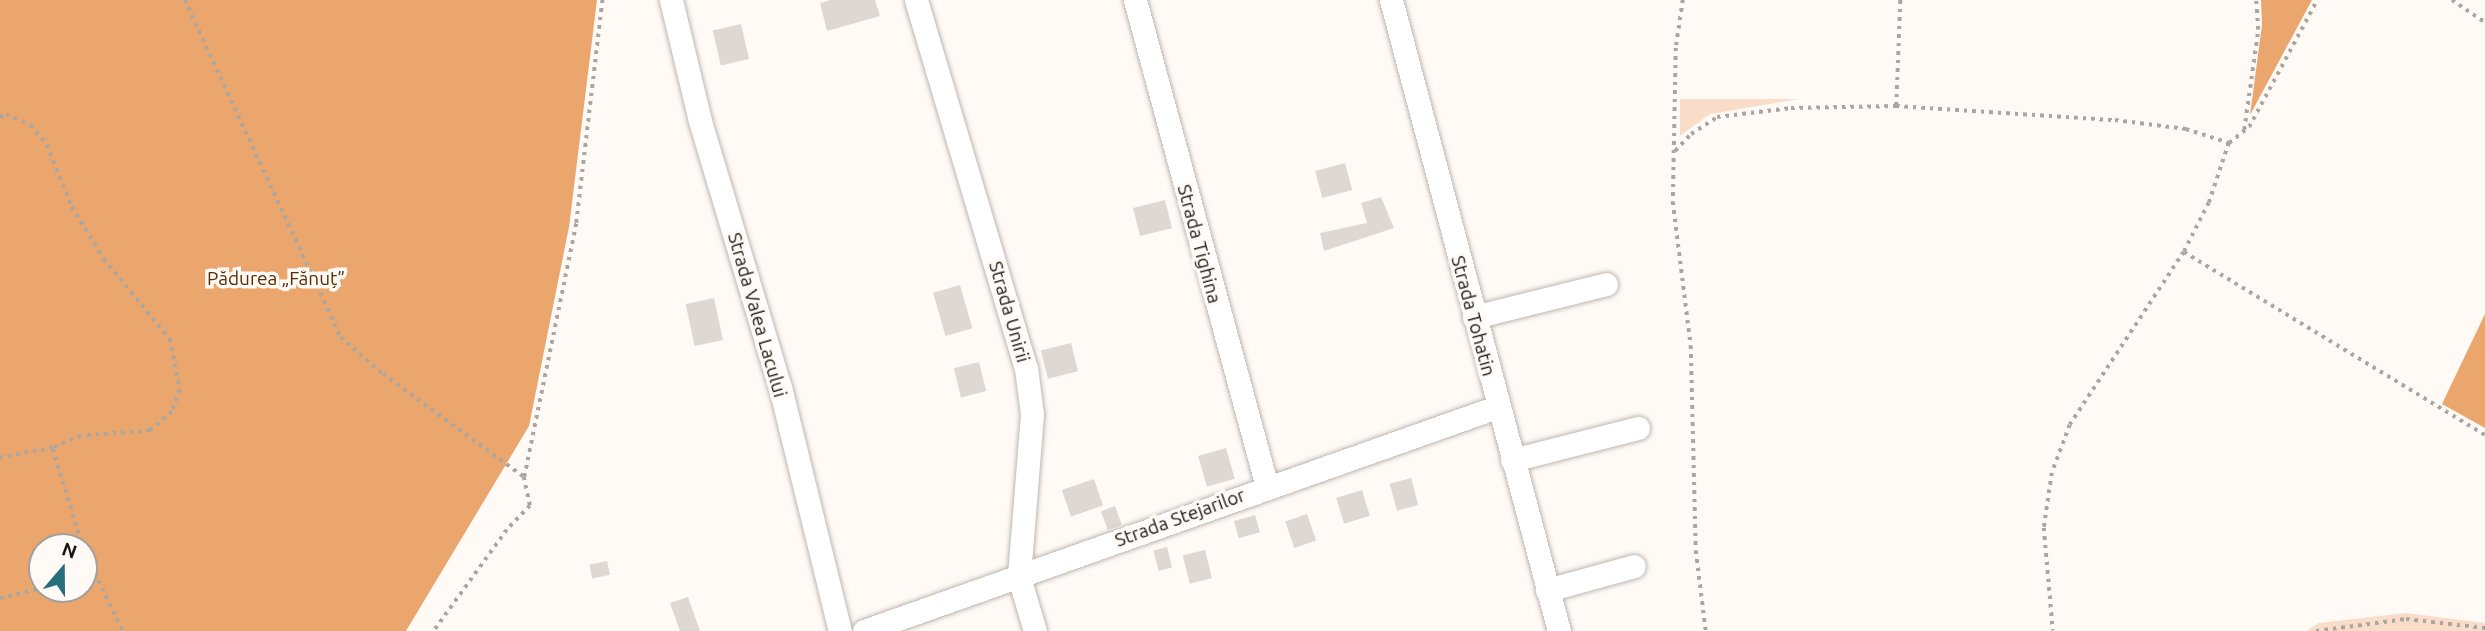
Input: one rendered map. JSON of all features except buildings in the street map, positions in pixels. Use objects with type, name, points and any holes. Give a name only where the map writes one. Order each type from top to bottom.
[{"type":"street","name":"Strada Unirii","points":[[916,0],[1026,368],[1032,414],[1019,577],[1035,631]]},
{"type":"street","name":"Strada Tighina","points":[[1135,0],[1268,487]]},
{"type":"street","name":"Strada Tohatin","points":[[1391,0],[1497,407],[1559,631]]},
{"type":"street","name":"Strada Valea Lacului","points":[[674,1],[700,121],[780,387],[840,631]]},
{"type":"street","points":[[1474,317],[1606,284]]},
{"type":"street","name":"Strada Stejarilor","points":[[864,631],[1497,407]]},
{"type":"street","points":[[1512,460],[1638,428]]},
{"type":"street","points":[[1548,590],[1634,566]]},
{"type":"path","points":[[185,0],[341,337],[383,374],[524,477]]},
{"type":"path","points":[[434,631],[507,530],[530,506],[524,477],[576,223],[602,0]]},
{"type":"path","points":[[1683,0],[1676,48],[1673,201],[1690,346],[1696,551],[1706,631]]},
{"type":"path","points":[[1896,106],[1900,0]]},
{"type":"path","points":[[2244,131],[2258,30],[2256,0]]},
{"type":"path","points":[[2053,631],[2044,528],[2052,473],[2070,425],[2184,252],[2209,203],[2228,143],[2244,131],[2289,57],[2317,0]]},
{"type":"path","points":[[2452,0],[2485,22]]},
{"type":"path","points":[[1675,151],[1691,134],[1717,117],[1791,108],[1896,106],[2115,120],[2186,129],[2228,143]]},
{"type":"path","points":[[0,117],[6,114],[31,125],[47,145],[72,207],[104,259],[170,339],[180,390],[172,412],[150,431],[81,436],[53,448],[0,458]]},
{"type":"path","points":[[2184,252],[2485,435]]},
{"type":"path","points":[[53,448],[79,533]]},
{"type":"path","points":[[98,583],[123,631]]},
{"type":"path","points":[[0,598],[28,591]]},
{"type":"path","points":[[2316,631],[2406,619],[2485,628]]},
{"type":"shaded area","points":[[1680,99],[1799,99],[1710,114],[1680,136]]},
{"type":"shaded area","points":[[2406,613],[2485,623],[2485,631],[2306,631],[2319,623]]},
{"type":"green space","name":"Pădurea „Fănuț”","points":[[0,0],[597,0],[569,227],[529,426],[406,631],[0,631]]},
{"type":"green space","points":[[2261,0],[2312,0],[2250,115],[2262,25]]},
{"type":"green space","points":[[2485,314],[2485,428],[2442,404]]}]
